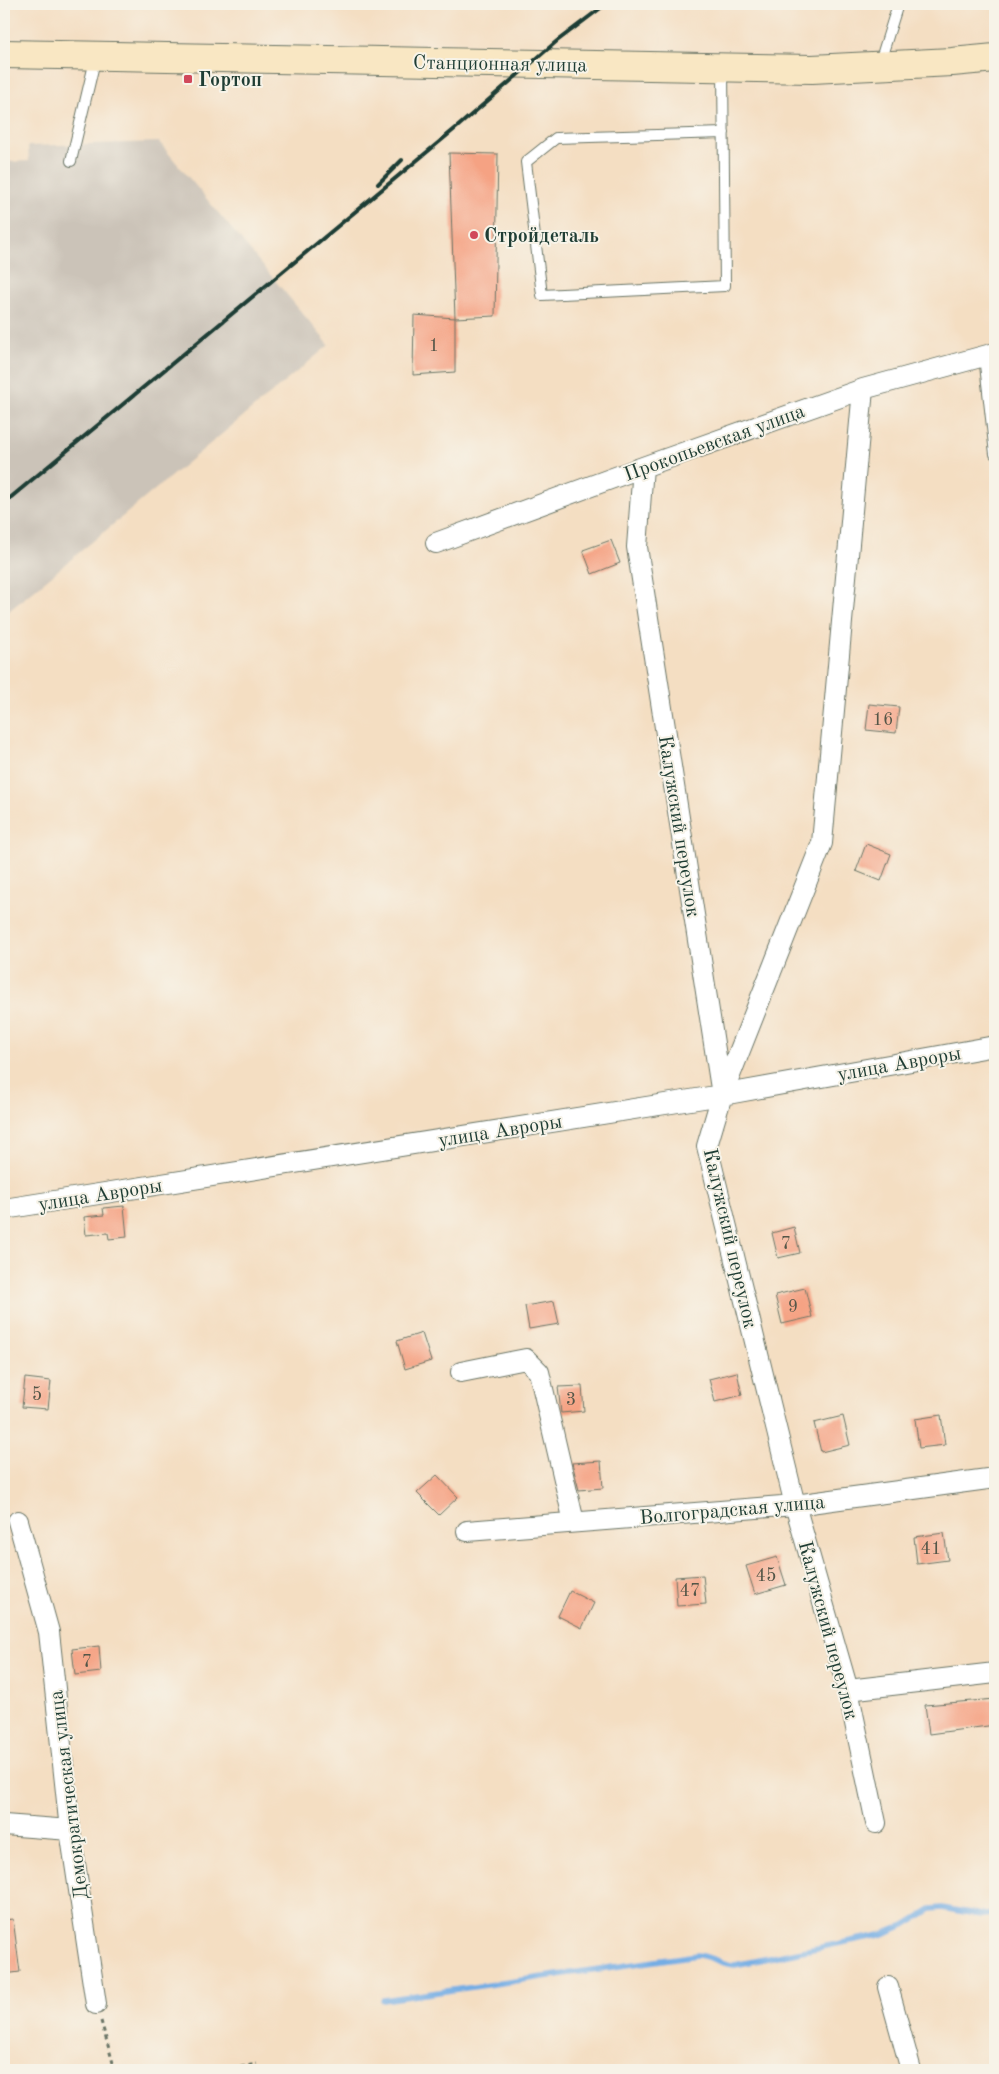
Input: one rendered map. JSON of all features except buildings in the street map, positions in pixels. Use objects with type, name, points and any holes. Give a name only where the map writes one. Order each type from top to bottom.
[{"type":"main road","name":"Станционная улица","points":[[4,54],[812,69],[995,58]]},
{"type":"street","name":"Прокопьевская улица","points":[[436,543],[863,389],[989,355]]},
{"type":"street","points":[[722,1095],[822,843],[863,389]]},
{"type":"street","name":"Калужский переулок","points":[[643,467],[637,548],[722,1095],[706,1146],[795,1506],[848,1690],[876,1823]]},
{"type":"street","name":"улица Авроры","points":[[4,1209],[722,1095],[995,1046]]},
{"type":"street","points":[[461,1372],[526,1359],[539,1372],[574,1522]]},
{"type":"street","name":"Волгоградская улица","points":[[467,1531],[795,1506],[995,1478]]},
{"type":"street","name":"Демократическая улица","points":[[18,1521],[49,1632],[70,1830],[96,2004]]},
{"type":"street","points":[[848,1690],[995,1674]]},
{"type":"street","points":[[4,1825],[70,1830]]},
{"type":"street","points":[[888,1987],[911,2070]]},
{"type":"lane","points":[[879,66],[898,4]]},
{"type":"lane","points":[[71,161],[96,56]]},
{"type":"lane","points":[[723,67],[724,133],[726,286],[542,295],[526,162],[556,138],[724,133]]},
{"type":"lane","points":[[989,355],[995,454]]},
{"type":"path","points":[[96,2004],[115,2070]]},
{"type":"path","points":[[225,2070],[257,2064]]},
{"type":"shaded area","points":[[159,142],[329,345],[4,615],[4,162],[29,161],[28,146]]},
{"type":"waterway","points":[[383,2000],[697,1955],[735,1965],[880,1935],[905,1925],[931,1909],[942,1908],[982,1915],[995,1914]]},
{"type":"railway","points":[[4,503],[456,128],[557,41],[606,4]]},
{"type":"railway","points":[[378,184],[402,160]]},
{"type":"place","name":"Гортоп","points":[[188,79]]},
{"type":"place","name":"Стройдеталь","points":[[474,235]]}]
